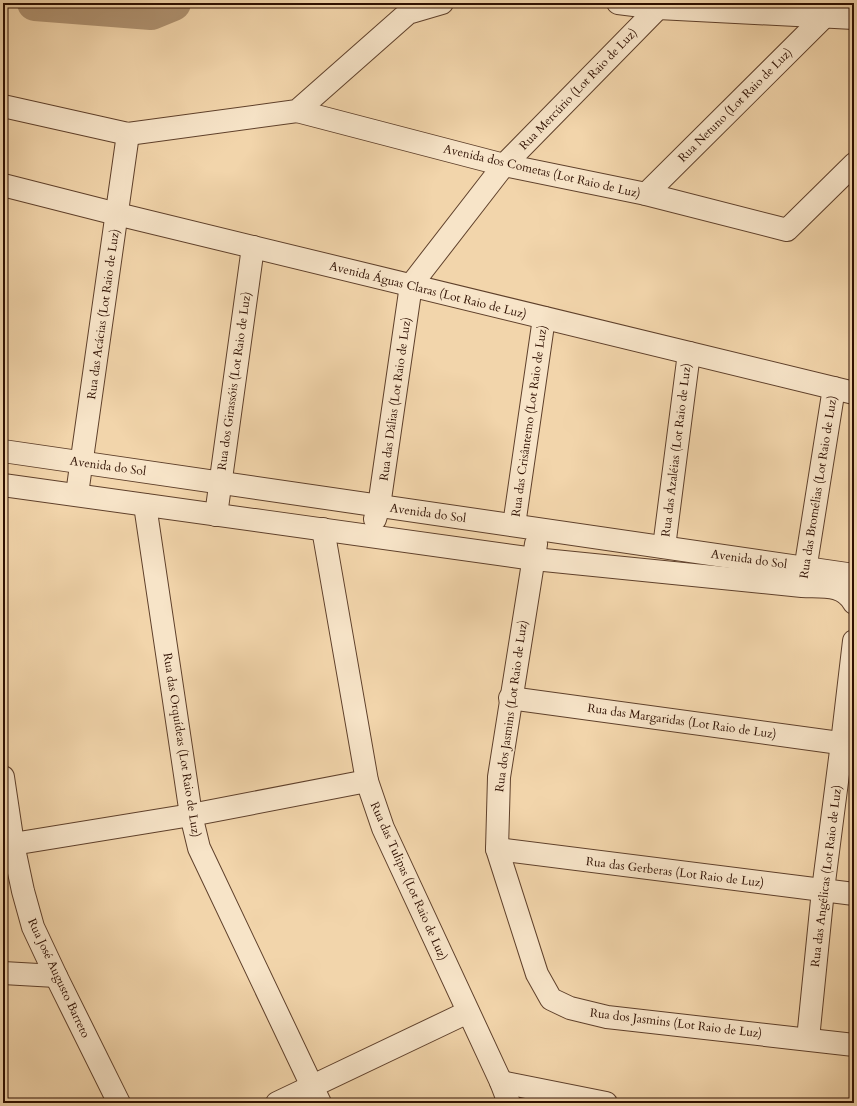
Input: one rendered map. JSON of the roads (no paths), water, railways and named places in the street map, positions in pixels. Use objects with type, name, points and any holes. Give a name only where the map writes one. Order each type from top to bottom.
[{"type":"street","points":[[3,106],[128,134],[297,111],[408,13],[442,3]]},
{"type":"street","points":[[618,3],[658,8],[854,18]]},
{"type":"street","name":"Rua Mercúrio (Lot Raio de Luz)","points":[[411,285],[504,165],[658,8]]},
{"type":"street","name":"Rua Netuno (Lot Raio de Luz)","points":[[646,194],[824,17]]},
{"type":"street","name":"Avenida dos Cometas (Lot Raio de Luz)","points":[[297,111],[504,165],[646,194],[787,230],[854,164]]},
{"type":"street","name":"Rua das Acácias (Lot Raio de Luz)","points":[[77,494],[128,134]]},
{"type":"street","name":"Avenida Águas Claras (Lot Raio de Luz)","points":[[3,185],[844,390]]},
{"type":"street","name":"Rua dos Girassóis (Lot Raio de Luz)","points":[[216,515],[253,247]]},
{"type":"street","name":"Rua das Dálias (Lot Raio de Luz)","points":[[371,536],[379,506],[411,285]]},
{"type":"street","name":"Rua das Crisântemo (Lot Raio de Luz)","points":[[514,525],[544,318]]},
{"type":"street","name":"Rua das Azaléias (Lot Raio de Luz)","points":[[664,547],[689,353]]},
{"type":"street","name":"Rua das Bromélias (Lot Raio de Luz)","points":[[803,577],[844,390]]},
{"type":"street","name":"Avenida do Sol","points":[[3,451],[664,547],[803,577]]},
{"type":"street","name":"Avenida do Sol","points":[[3,485],[77,494],[145,505],[534,559],[803,577],[854,575]]},
{"type":"street","name":"Rua das Orquídeas (Lot Raio de Luz)","points":[[145,505],[190,815],[199,848],[316,1094]]},
{"type":"street","name":"Rua das Tulipas (Lot Raio de Luz)","points":[[324,529],[367,781],[383,828],[501,1082],[509,1103]]},
{"type":"street","name":"Rua dos Jasmins (Lot Raio de Luz)","points":[[538,529],[510,698],[499,777],[497,849],[537,974],[551,999],[570,1008],[607,1016],[854,1045]]},
{"type":"street","points":[[803,577],[836,588],[850,595],[854,603]]},
{"type":"street","name":"Rua das Angélicas (Lot Raio de Luz)","points":[[808,1039],[822,890],[848,744],[854,641]]},
{"type":"street","name":"Rua das Margaridas (Lot Raio de Luz)","points":[[510,698],[848,744]]},
{"type":"street","points":[[13,844],[190,815],[367,781]]},
{"type":"street","name":"Rua José Augusto Barreto","points":[[3,783],[13,844],[23,891],[33,927],[119,1103]]},
{"type":"street","name":"Rua das Gerberas (Lot Raio de Luz)","points":[[497,849],[854,894]]},
{"type":"street","points":[[3,973],[56,976]]},
{"type":"street","points":[[277,1103],[316,1094],[468,1012]]},
{"type":"street","points":[[501,1082],[606,1103]]},
{"type":"waterway","points":[[35,3],[151,12],[173,3]]}]
